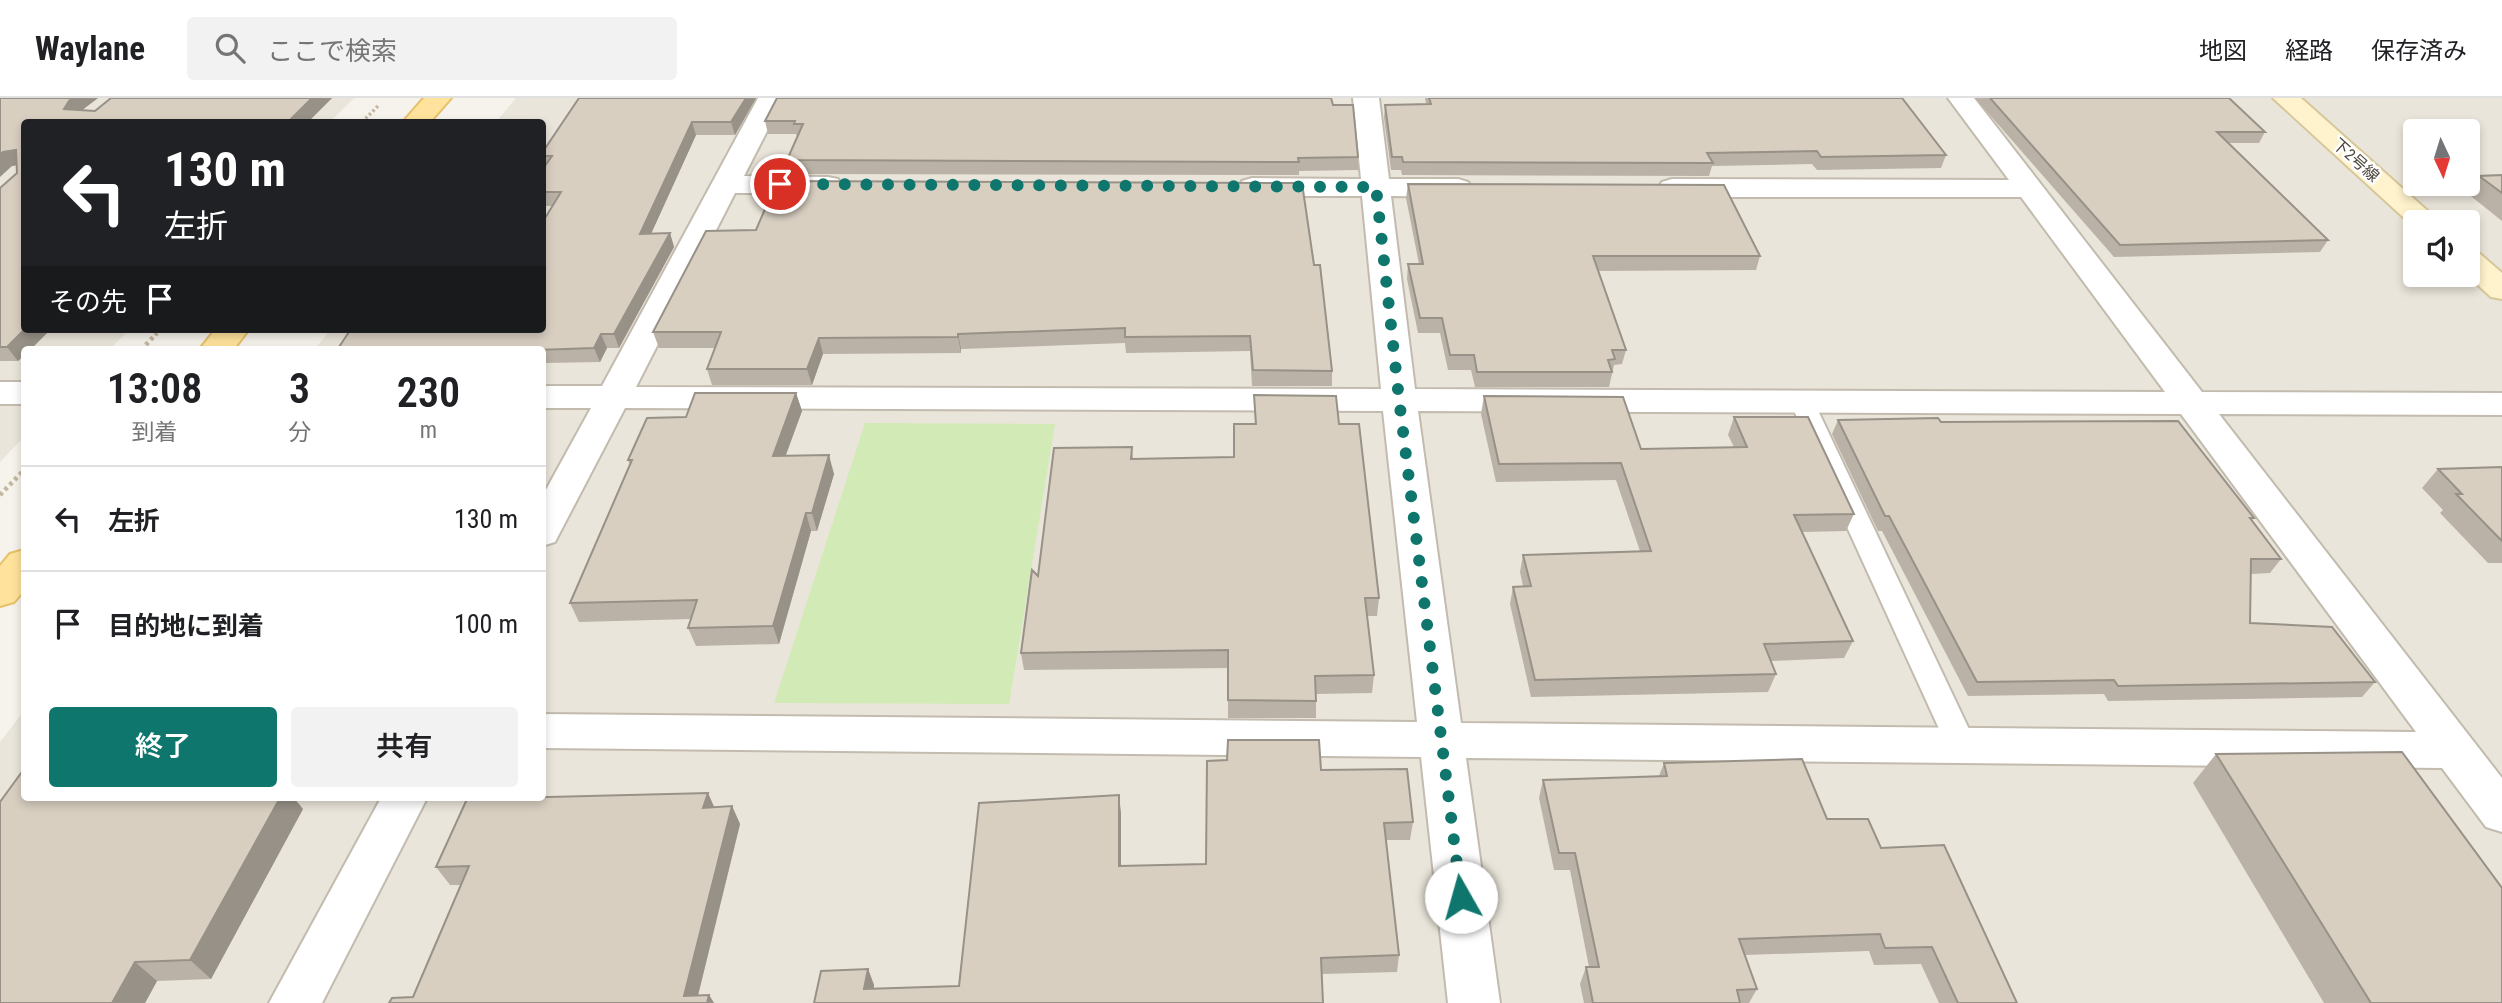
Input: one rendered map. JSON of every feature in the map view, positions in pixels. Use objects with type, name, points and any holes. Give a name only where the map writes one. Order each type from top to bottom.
[{"type":"main road","points":[[419,119],[438,98]]},
{"type":"main road","points":[[0,592],[21,568]]},
{"type":"street","points":[[546,525],[771,98]]},
{"type":"street","points":[[1366,98],[1399,399],[1474,1003]]},
{"type":"street","points":[[1961,98],[2502,813]]},
{"type":"street","name":"下2号線","points":[[2286,98],[2412,210]]},
{"type":"street","points":[[726,184],[850,185]]},
{"type":"street","points":[[1224,187],[1487,188]]},
{"type":"street","points":[[1640,188],[2031,189]]},
{"type":"street","points":[[2480,270],[2502,290]]},
{"type":"street","points":[[0,393],[21,393]]},
{"type":"street","points":[[546,397],[2502,404]]},
{"type":"street","points":[[546,731],[2454,750]]},
{"type":"street","points":[[295,1003],[402,801]]},
{"type":"lane","points":[[1802,401],[1961,744]]},
{"type":"path","points":[[365,119],[385,98]]},
{"type":"path","points":[[145,346],[157,333]]},
{"type":"path","points":[[0,495],[21,473]]},
{"type":"shaded area","points":[[0,98],[354,98],[333,119],[21,119],[21,333],[126,333],[113,346],[21,346],[21,440],[0,462]]},
{"type":"shaded area","points":[[516,98],[2502,98],[2502,1003],[0,1003],[0,742],[21,715],[21,801],[546,801],[546,346],[317,346],[328,333],[546,333],[546,119],[498,119]]},
{"type":"green space","points":[[865,423],[1055,424],[1009,704],[774,703]]},
{"type":"building","points":[[0,98],[72,98],[64,109],[95,111],[111,98],[312,98],[291,119],[21,119],[21,333],[7,347],[0,347],[0,188],[17,173],[16,150],[0,155]]},
{"type":"building","points":[[579,98],[746,98],[731,122],[692,122],[640,234],[670,233],[614,334],[601,334],[594,348],[340,346],[348,333],[546,333],[546,216],[561,192],[546,192],[546,164],[552,156],[546,156],[546,147]]},
{"type":"building","points":[[777,98],[1331,98],[1333,105],[1353,105],[1358,157],[1298,158],[1299,162],[787,160],[803,124],[794,124],[795,121],[765,121]]},
{"type":"building","points":[[1429,98],[1902,98],[1946,155],[1821,157],[1817,151],[1707,153],[1713,163],[1403,162],[1402,157],[1392,157],[1385,105],[1431,104]]},
{"type":"building","points":[[1990,98],[2229,98],[2265,132],[2217,132],[2328,240],[2120,245]]},
{"type":"building","points":[[2502,175],[2502,193],[2480,177]]},
{"type":"building","points":[[777,181],[1302,183],[1314,265],[1320,265],[1332,371],[1253,370],[1250,336],[1125,337],[1125,328],[958,334],[958,337],[819,338],[807,369],[707,369],[721,332],[653,332],[706,231],[756,230]]},
{"type":"building","points":[[1408,184],[1724,185],[1760,256],[1593,256],[1626,350],[1612,350],[1615,359],[1608,360],[1612,372],[1477,372],[1474,355],[1450,355],[1442,318],[1420,318],[1408,264],[1423,264]]},
{"type":"building","points":[[695,393],[796,393],[773,456],[829,455],[812,513],[806,513],[773,626],[688,628],[697,600],[570,603],[632,460],[628,460],[647,418],[686,417]]},
{"type":"building","points":[[1254,395],[1336,396],[1339,424],[1359,424],[1379,598],[1365,598],[1374,675],[1315,676],[1316,701],[1228,700],[1228,650],[1021,653],[1032,570],[1038,576],[1054,448],[1132,447],[1131,459],[1234,457],[1234,424],[1256,424]]},
{"type":"building","points":[[1484,396],[1623,397],[1641,449],[1747,447],[1734,417],[1808,417],[1854,514],[1794,515],[1853,641],[1764,644],[1776,674],[1535,680],[1513,587],[1531,586],[1523,555],[1651,551],[1621,463],[1499,464]]},
{"type":"building","points":[[1938,418],[1941,422],[2178,421],[2254,518],[2250,518],[2281,559],[2251,559],[2250,623],[2332,627],[2375,682],[2118,686],[2114,680],[1977,682],[1889,516],[1885,516],[1838,420]]},
{"type":"building","points":[[2502,467],[2502,541],[2456,494],[2462,494],[2438,469]]},
{"type":"building","points":[[1228,740],[1319,740],[1321,770],[1407,769],[1413,822],[1384,823],[1399,955],[1321,958],[1323,1003],[814,1003],[821,971],[868,969],[864,989],[959,986],[979,803],[1119,795],[1119,866],[1206,864],[1207,761],[1227,760]]},
{"type":"building","points":[[2402,752],[2502,888],[2502,1003],[2371,1003],[2216,754]]},
{"type":"building","points":[[1802,759],[1827,819],[1868,819],[1881,848],[1944,845],[2017,1003],[1958,1003],[1932,947],[1885,948],[1880,934],[1739,939],[1757,989],[1737,990],[1740,1003],[1593,1003],[1586,967],[1599,967],[1575,853],[1559,853],[1543,780],[1667,776],[1664,763]]},
{"type":"building","points":[[21,773],[21,801],[278,801],[190,960],[135,962],[112,1003],[0,1003],[0,802]]},
{"type":"building","points":[[708,793],[703,808],[732,806],[684,996],[709,995],[707,1003],[389,1003],[392,998],[413,997],[469,866],[436,867],[466,801],[546,801],[546,797]]},
{"type":"route","points":[[780,184],[1376,187],[1399,399],[1461,897]]}]
